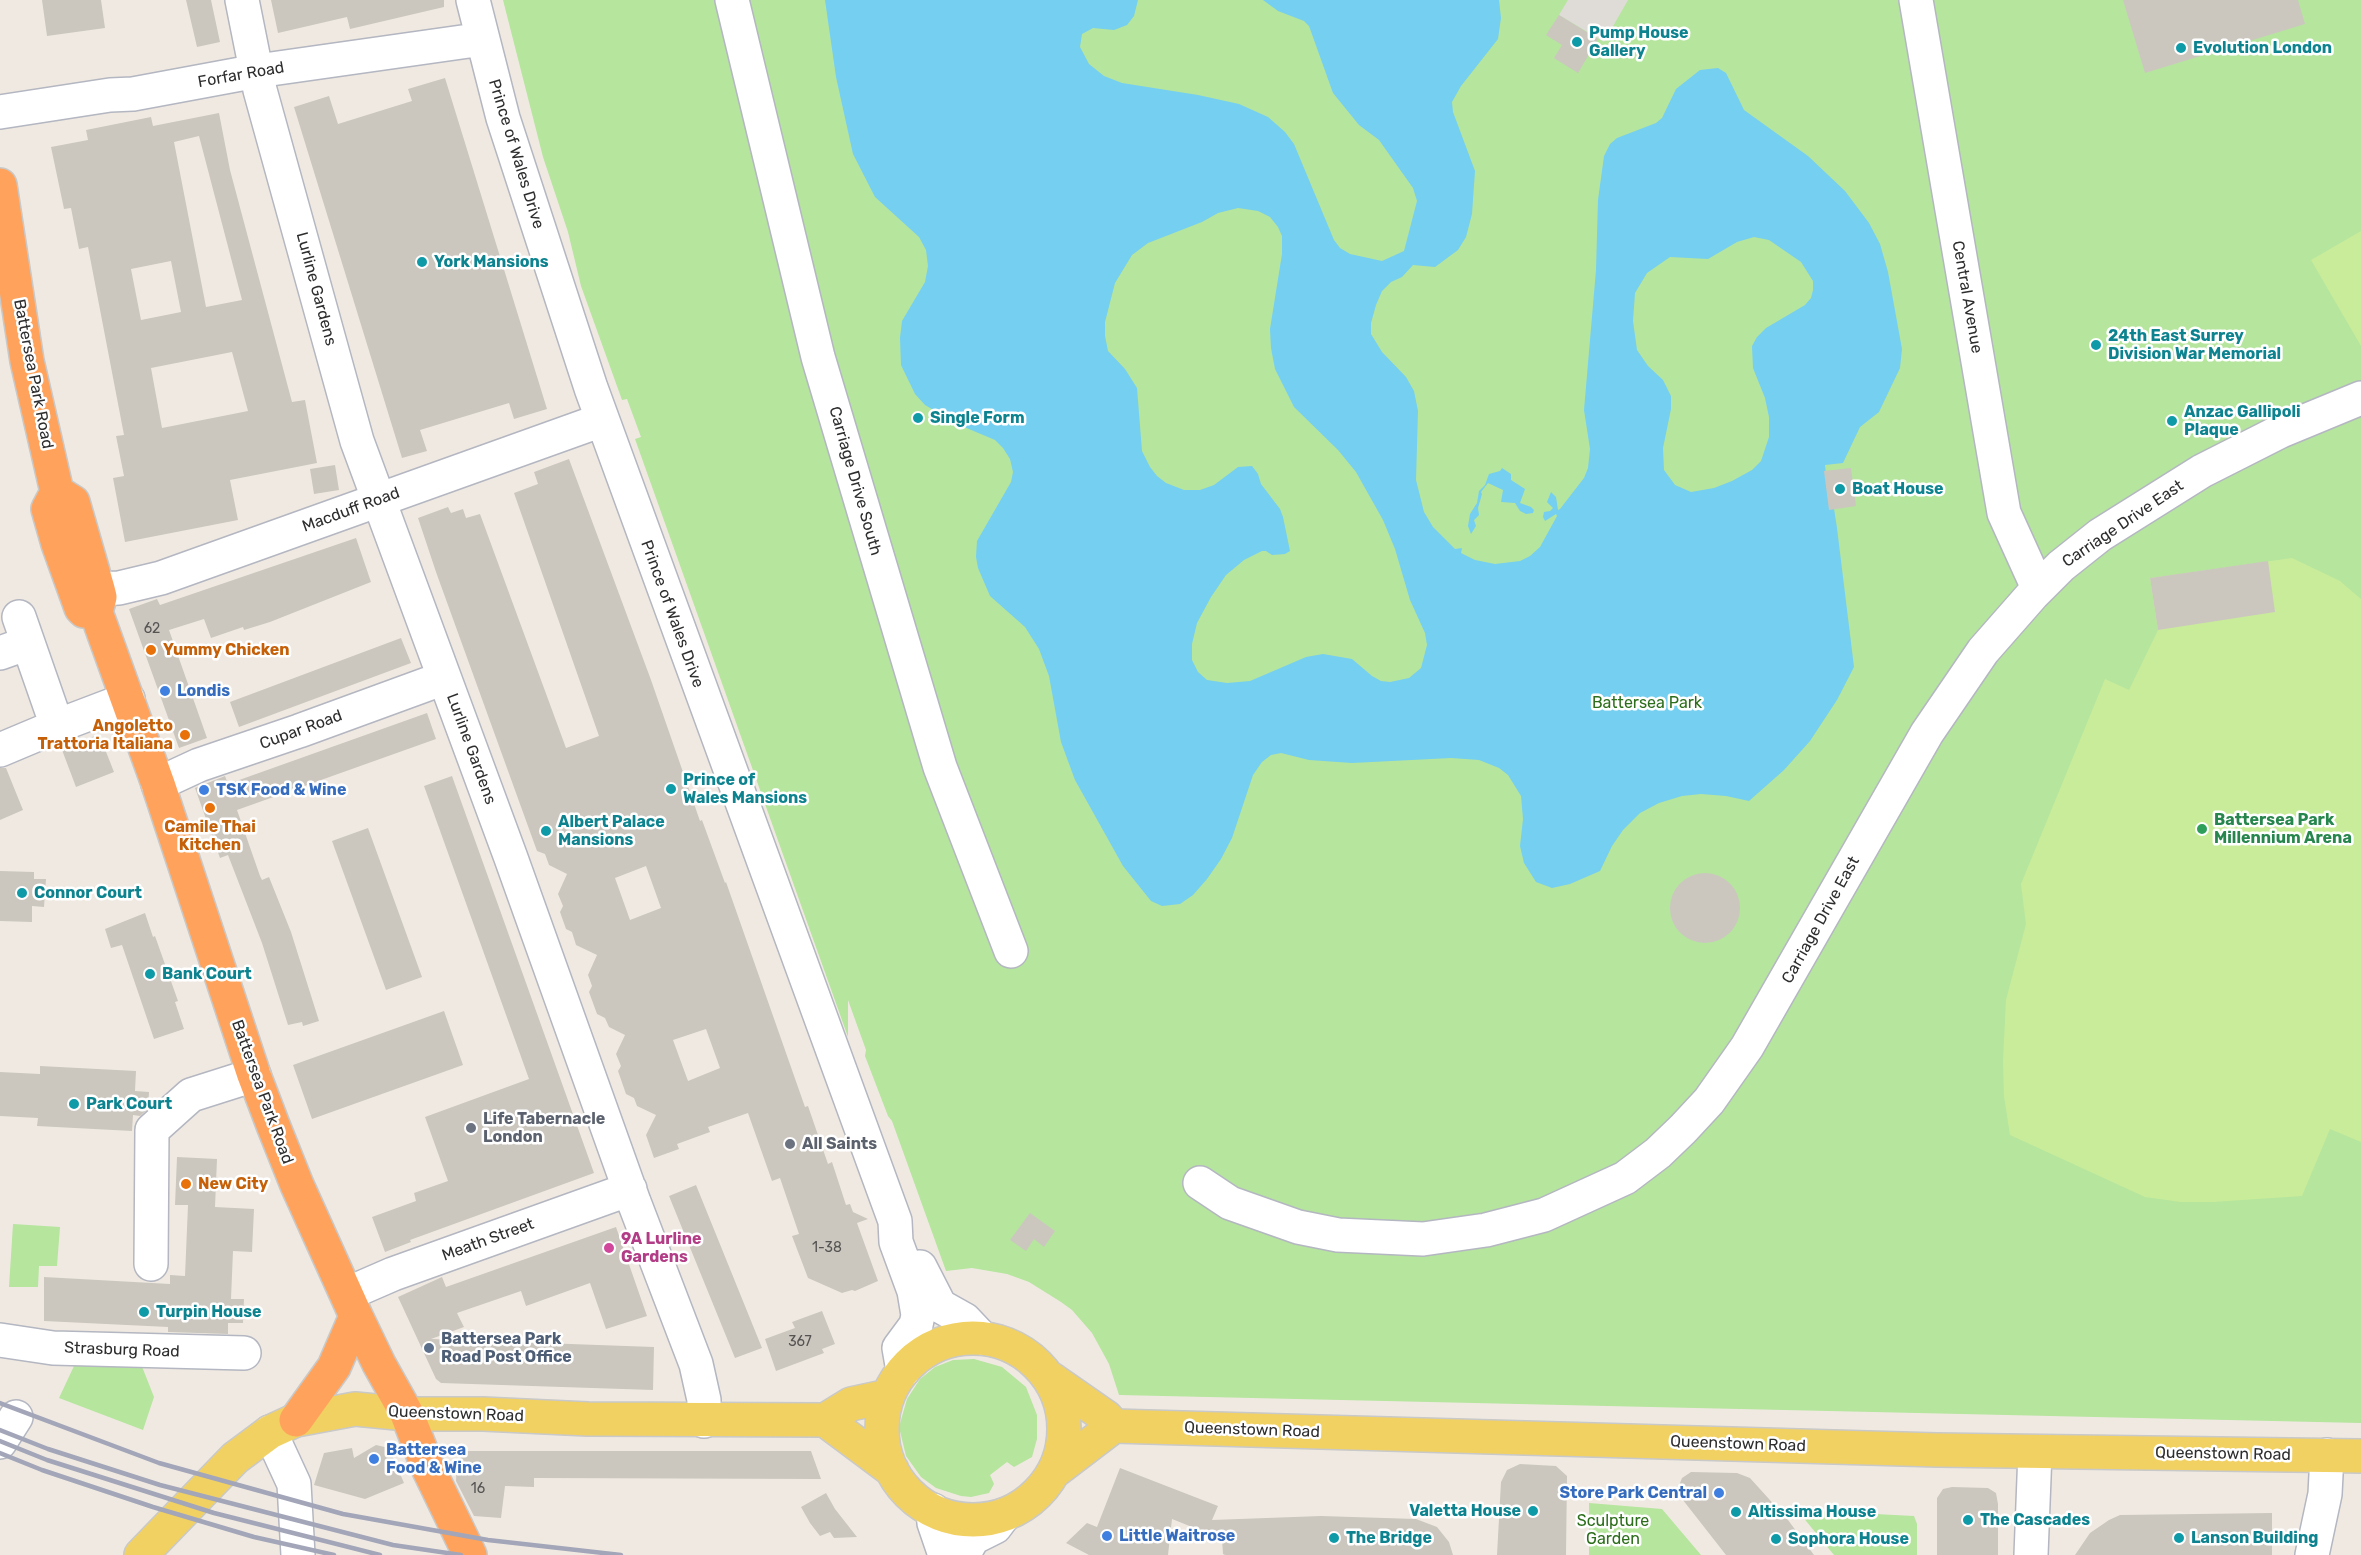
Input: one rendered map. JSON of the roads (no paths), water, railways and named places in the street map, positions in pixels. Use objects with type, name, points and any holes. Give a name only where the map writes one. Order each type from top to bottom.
[{"type":"highway","name":"Battersea Park Road","points":[[0,185],[27,361],[57,492],[48,509],[58,544],[81,608],[84,611],[97,600],[254,1075],[297,1185],[379,1364],[407,1414],[428,1468],[470,1555]]},
{"type":"highway","points":[[283,1426],[334,1367],[352,1305]]},
{"type":"main road","points":[[1050,1378],[1059,1399],[1064,1421],[1062,1451],[1054,1471],[1035,1496],[1004,1515],[975,1520],[946,1516],[933,1510],[909,1493],[892,1470],[825,1420],[851,1404],[895,1383],[925,1351],[938,1344],[960,1338],[998,1340],[1026,1353],[1050,1378],[1106,1417],[1114,1426],[1054,1471]]},
{"type":"main road","points":[[892,1470],[883,1441],[882,1426],[895,1383]]},
{"type":"main road","name":"Queenstown Road","points":[[141,1555],[236,1458],[283,1426],[355,1409],[407,1414],[704,1421],[825,1420]]},
{"type":"main road","name":"Queenstown Road","points":[[1114,1426],[2035,1452],[2361,1456]]},
{"type":"street","name":"Lurline Gardens","points":[[242,0],[260,90],[357,441],[696,1364],[704,1400],[704,1421]]},
{"type":"street","name":"Prince of Wales Drive","points":[[473,0],[503,118],[602,420],[895,1221],[909,1240],[928,1285],[940,1306],[965,1320],[982,1338]]},
{"type":"street","name":"Carriage Drive South","points":[[732,0],[825,380],[940,767],[1011,951]]},
{"type":"street","name":"Central Avenue","points":[[1916,0],[2004,513],[2038,588]]},
{"type":"street","name":"Forfar Road","points":[[0,112],[110,95],[133,94],[257,71],[483,39]]},
{"type":"street","name":"Carriage Drive East","points":[[1200,1183],[1230,1203],[1298,1227],[1338,1235],[1423,1239],[1486,1230],[1544,1215],[1624,1178],[1658,1153],[1683,1129],[1708,1101],[1747,1047],[1927,733],[1983,651],[2038,588],[2061,566],[2100,536],[2202,471],[2281,430],[2361,398]]},
{"type":"street","name":"Macduff Road","points":[[97,600],[119,588],[161,578],[602,420]]},
{"type":"street","points":[[16,638],[57,726]]},
{"type":"street","name":"Cupar Road","points":[[158,784],[199,765],[444,678]]},
{"type":"street","points":[[0,750],[128,699]]},
{"type":"street","points":[[151,1264],[152,1130],[191,1095],[254,1075]]},
{"type":"street","name":"Meath Street","points":[[352,1305],[393,1274],[630,1189]]},
{"type":"street","name":"Prince of Wales Drive","points":[[895,1221],[896,1242],[914,1291],[918,1316],[916,1325],[899,1348],[895,1383]]},
{"type":"street","name":"Strasburg Road","points":[[0,1340],[52,1348],[244,1353]]},
{"type":"street","points":[[283,1426],[294,1484],[298,1555]]},
{"type":"street","points":[[2031,1555],[2035,1452]]},
{"type":"street","points":[[2312,1555],[2325,1494],[2327,1455]]},
{"type":"street","points":[[933,1510],[934,1523],[945,1555]]},
{"type":"street","points":[[963,1555],[973,1538],[995,1527],[1004,1515]]},
{"type":"water","points":[[825,0],[1138,0],[1134,16],[1127,25],[1114,30],[1093,28],[1082,34],[1080,47],[1089,64],[1104,76],[1122,83],[1239,104],[1268,117],[1285,132],[1294,144],[1334,240],[1340,248],[1350,254],[1382,261],[1404,251],[1417,201],[1413,188],[1379,140],[1359,125],[1333,93],[1309,26],[1304,21],[1278,11],[1263,0],[1499,0],[1501,18],[1498,39],[1461,86],[1452,102],[1453,112],[1475,171],[1472,214],[1466,237],[1458,250],[1435,267],[1413,265],[1402,277],[1391,282],[1382,291],[1371,323],[1371,334],[1382,352],[1406,377],[1414,391],[1418,411],[1416,480],[1424,512],[1433,527],[1455,549],[1462,548],[1461,553],[1475,560],[1495,564],[1520,561],[1540,547],[1557,516],[1556,514],[1545,521],[1543,517],[1544,512],[1553,508],[1547,502],[1551,492],[1556,497],[1558,510],[1584,478],[1588,468],[1590,449],[1584,410],[1596,270],[1598,200],[1604,156],[1610,144],[1617,138],[1656,123],[1662,118],[1676,89],[1700,70],[1718,68],[1726,73],[1744,110],[1808,156],[1845,191],[1869,223],[1880,244],[1888,272],[1902,349],[1900,368],[1879,412],[1860,427],[1843,463],[1825,465],[1829,502],[1833,502],[1837,528],[1854,667],[1837,700],[1810,741],[1784,770],[1749,801],[1701,794],[1682,796],[1659,803],[1640,813],[1623,830],[1600,871],[1570,884],[1552,888],[1536,882],[1524,863],[1520,846],[1523,819],[1521,796],[1508,775],[1499,768],[1479,760],[1451,758],[1352,763],[1309,760],[1281,753],[1271,755],[1262,762],[1253,775],[1232,838],[1207,879],[1193,895],[1180,904],[1162,906],[1151,901],[1123,866],[1075,780],[1061,742],[1049,676],[1039,649],[1025,627],[990,596],[978,568],[977,541],[1011,482],[1013,472],[1010,459],[995,440],[957,424],[925,405],[915,394],[901,365],[902,321],[925,282],[928,266],[926,250],[919,237],[875,197],[853,154],[836,77]],"holes":[[[1238,208],[1258,211],[1270,217],[1282,236],[1282,254],[1270,329],[1275,369],[1294,407],[1338,450],[1356,472],[1383,520],[1395,549],[1410,600],[1425,633],[1427,645],[1421,668],[1409,678],[1390,682],[1381,681],[1352,659],[1323,654],[1306,657],[1250,681],[1227,683],[1207,680],[1198,672],[1192,660],[1192,644],[1197,623],[1226,575],[1244,560],[1262,551],[1272,555],[1285,554],[1290,551],[1283,517],[1252,466],[1238,467],[1214,485],[1200,490],[1184,490],[1166,483],[1157,476],[1142,451],[1137,388],[1125,369],[1108,351],[1105,322],[1115,283],[1132,255],[1148,243],[1202,222],[1218,213]],[[1754,237],[1769,240],[1801,262],[1813,281],[1813,290],[1811,298],[1805,305],[1766,328],[1752,346],[1753,368],[1765,398],[1769,417],[1769,437],[1761,461],[1752,470],[1732,481],[1714,488],[1691,492],[1675,485],[1664,470],[1663,448],[1671,409],[1671,396],[1663,380],[1648,366],[1637,350],[1633,321],[1635,293],[1647,273],[1670,257],[1708,259],[1737,242]]]},
{"type":"water","points":[[1502,468],[1511,474],[1511,480],[1525,489],[1520,503],[1531,507],[1534,510],[1533,513],[1526,514],[1520,511],[1515,503],[1501,502],[1503,490],[1488,483],[1481,492],[1479,515],[1474,520],[1476,526],[1471,534],[1468,526],[1470,514],[1477,503],[1479,491],[1485,485],[1489,474],[1500,471]]},
{"type":"railway","points":[[0,1403],[159,1463],[343,1514],[488,1540],[621,1555]]},
{"type":"railway","points":[[0,1430],[48,1449],[160,1485],[393,1545],[461,1555]]},
{"type":"railway","points":[[0,1441],[47,1460],[214,1513],[380,1555]]},
{"type":"railway","points":[[0,1453],[42,1470],[153,1507],[254,1537],[334,1555]]},
{"type":"place","name":"Pump House Gallery","points":[[1577,42]]},
{"type":"place","name":"Evolution London","points":[[2181,48]]},
{"type":"place","name":"York Mansions","points":[[422,262]]},
{"type":"place","name":"24th East Surrey Division War Memorial","points":[[2096,345]]},
{"type":"place","name":"Single Form","points":[[918,418]]},
{"type":"place","name":"Anzac Gallipoli Plaque","points":[[2172,421]]},
{"type":"place","name":"Boat House","points":[[1840,489]]},
{"type":"place","name":"Yummy Chicken","points":[[151,650]]},
{"type":"place","name":"Londis","points":[[165,691]]},
{"type":"place","name":"Angoletto Trattoria Italiana","points":[[185,735]]},
{"type":"place","name":"Prince of Wales Mansions","points":[[671,789]]},
{"type":"place","name":"TSK Food & Wine","points":[[204,790]]},
{"type":"place","name":"Camile Thai Kitchen","points":[[210,808]]},
{"type":"place","name":"Battersea Park Millennium Arena","points":[[2202,829]]},
{"type":"place","name":"Albert Palace Mansions","points":[[546,831]]},
{"type":"place","name":"Connor Court","points":[[22,893]]},
{"type":"place","name":"Bank Court","points":[[150,974]]},
{"type":"place","name":"Park Court","points":[[74,1104]]},
{"type":"place","name":"Life Tabernacle London","points":[[471,1128]]},
{"type":"place","name":"All Saints","points":[[790,1144]]},
{"type":"place","name":"New City","points":[[186,1184]]},
{"type":"place","name":"9A Lurline Gardens","points":[[609,1248]]},
{"type":"place","name":"Turpin House","points":[[144,1312]]},
{"type":"place","name":"Battersea Park Road Post Office","points":[[429,1348]]},
{"type":"place","name":"Battersea Food & Wine","points":[[374,1459]]},
{"type":"place","name":"Store Park Central","points":[[1719,1493]]},
{"type":"place","name":"Valetta House","points":[[1533,1511]]},
{"type":"place","name":"Altissima House","points":[[1736,1512]]},
{"type":"place","name":"The Cascades","points":[[1968,1520]]},
{"type":"place","name":"Little Waitrose","points":[[1107,1536]]},
{"type":"place","name":"The Bridge","points":[[1334,1538]]},
{"type":"place","name":"Lanson Building","points":[[2179,1538]]},
{"type":"place","name":"Sophora House","points":[[1776,1539]]},
{"type":"park label","name":"Battersea Park","points":[[1647,703]]},
{"type":"park label","name":"Sculpture Garden","points":[[1613,1530]]}]
